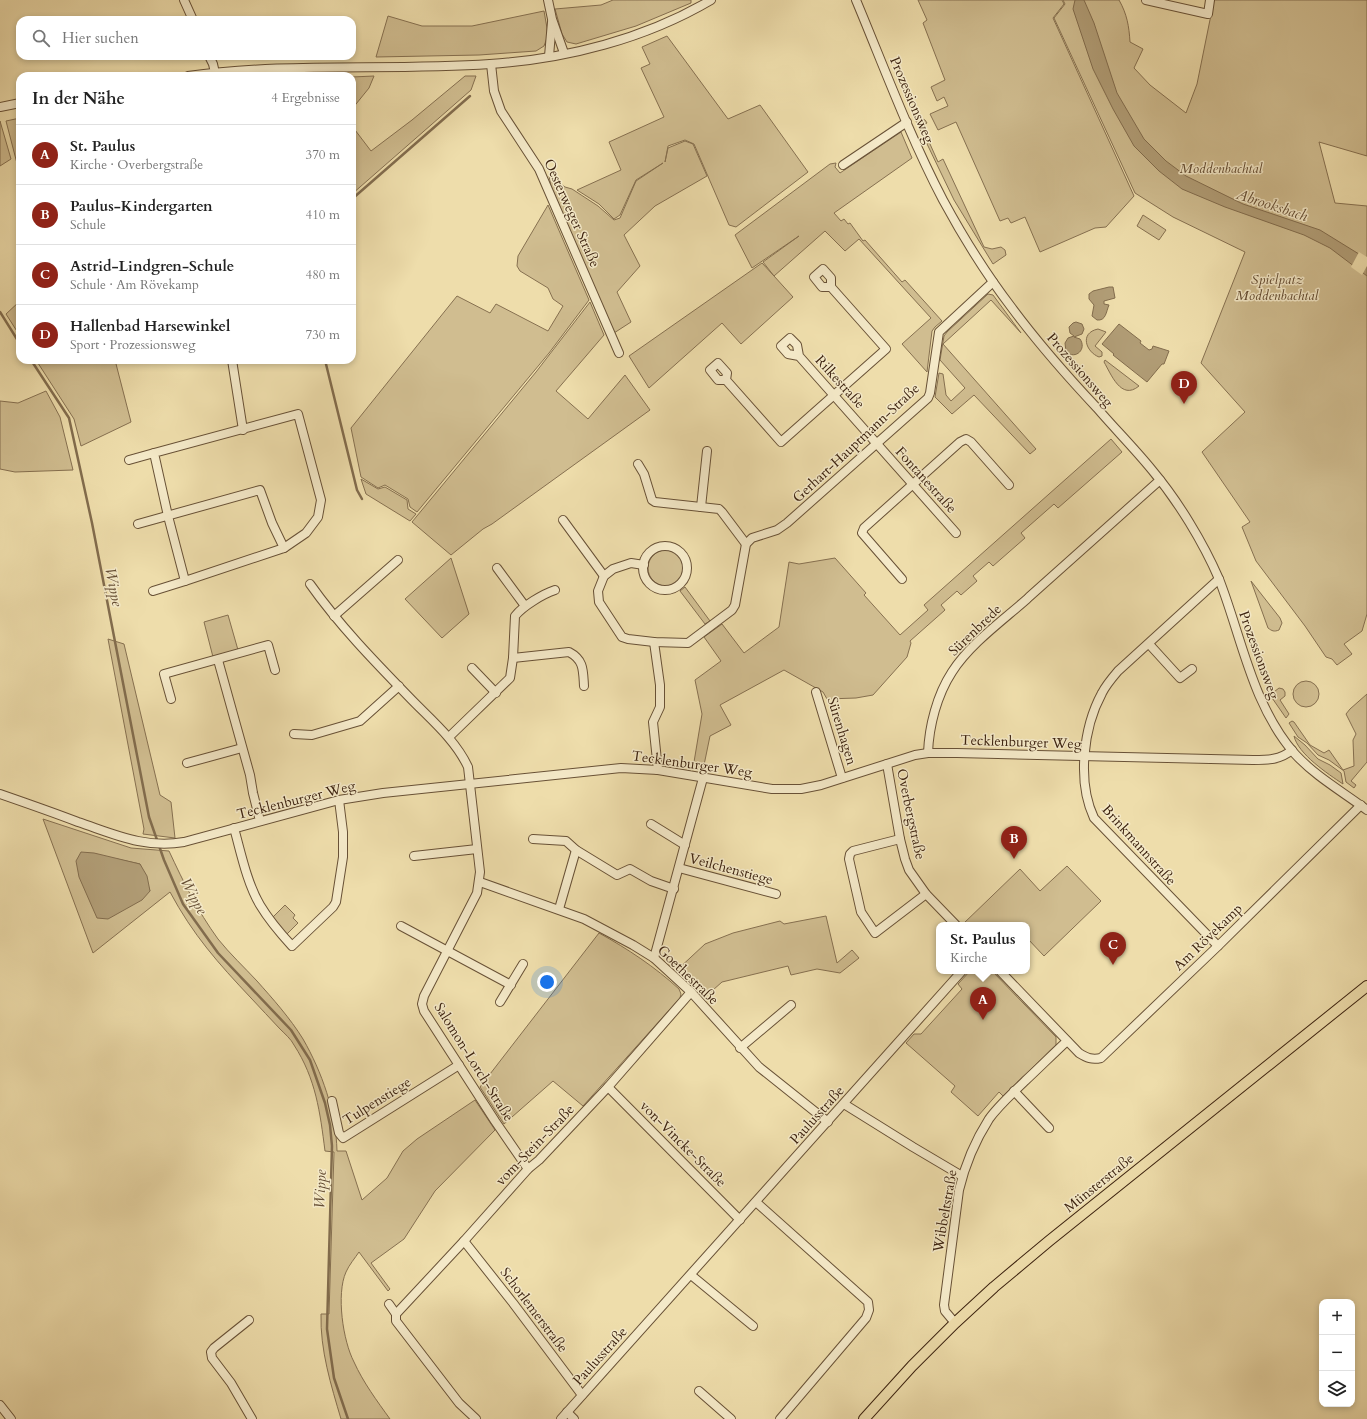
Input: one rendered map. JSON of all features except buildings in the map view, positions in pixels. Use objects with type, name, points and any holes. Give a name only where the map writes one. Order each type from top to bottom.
[{"type":"main road","name":"Münsterstraße","points":[[864,1419],[912,1366],[955,1323],[994,1288],[1049,1241],[1367,986]]},
{"type":"street","points":[[184,0],[191,16]]},
{"type":"street","points":[[548,0],[552,19],[564,53]]},
{"type":"street","points":[[228,72],[332,67],[491,64],[549,56],[592,48],[662,25],[693,11],[711,0]]},
{"type":"street","name":"Prozessionsweg","points":[[856,0],[907,122],[943,200],[965,238],[993,282],[1032,334],[1160,480],[1201,543],[1212,562],[1219,579],[1262,702],[1268,715],[1292,750]]},
{"type":"street","points":[[1146,0],[1208,14],[1210,0]]},
{"type":"street","points":[[549,56],[552,19]]},
{"type":"street","points":[[211,60],[215,72]]},
{"type":"street","name":"Oesterweger Straße","points":[[491,64],[494,91],[501,111],[540,169],[619,353]]},
{"type":"street","points":[[0,107],[16,104]]},
{"type":"street","points":[[843,165],[907,122]]},
{"type":"street","name":"Gerhart-Hauptmann-Straße","points":[[746,544],[752,538],[777,530],[787,523],[928,398],[939,332],[993,282]]},
{"type":"street","points":[[726,380],[781,442],[834,396],[886,349],[831,287]]},
{"type":"street","name":"Rilkestraße","points":[[799,356],[877,444]]},
{"type":"street","points":[[233,364],[243,430]]},
{"type":"street","points":[[129,460],[298,414],[320,500],[318,517],[306,533],[284,548],[153,591]]},
{"type":"street","points":[[902,579],[862,533],[864,528],[960,442],[966,439],[1009,486]]},
{"type":"street","name":"Fontanestraße","points":[[877,444],[956,533]]},
{"type":"street","points":[[701,507],[707,451]]},
{"type":"street","points":[[154,453],[168,516],[185,581]]},
{"type":"street","points":[[638,464],[644,474],[652,500],[655,502],[715,508],[722,512],[746,544],[735,605],[732,610],[688,643],[628,640],[622,637],[617,631],[612,619],[599,602],[598,591],[604,576],[621,565],[631,563],[644,565]]},
{"type":"street","name":"Sürenbrede","points":[[928,753],[928,740],[942,691],[952,672],[974,646],[1160,480]]},
{"type":"street","points":[[138,524],[260,490],[272,523],[284,548]]},
{"type":"street","points":[[563,520],[604,576]]},
{"type":"street","points":[[666,546],[680,552],[687,564],[687,572],[680,585],[673,589],[658,589],[647,579],[644,572],[644,565],[646,557],[652,551],[658,547],[666,546]]},
{"type":"street","points":[[334,616],[398,560]]},
{"type":"street","points":[[496,568],[524,606]]},
{"type":"street","name":"Brinkmannstraße","points":[[1218,946],[1094,818],[1088,806],[1085,792],[1085,756],[1090,725],[1102,692],[1118,671],[1219,579]]},
{"type":"street","name":"Salomon-Lorch-Straße","points":[[310,584],[334,616],[398,686],[449,737],[462,754],[468,767],[471,784],[480,882],[477,893],[424,996],[422,1004],[424,1011],[528,1169]]},
{"type":"street","points":[[449,737],[510,678],[513,658],[515,616],[524,606],[545,593],[555,590]]},
{"type":"street","points":[[654,642],[660,692],[660,708],[653,722],[658,770]]},
{"type":"street","points":[[1149,644],[1180,678],[1192,669]]},
{"type":"street","points":[[171,699],[164,674],[268,645],[275,670]]},
{"type":"street","points":[[513,658],[569,652],[576,655],[580,660],[584,686]]},
{"type":"street","points":[[218,660],[250,775],[260,821]]},
{"type":"street","points":[[472,668],[496,693]]},
{"type":"street","points":[[294,734],[312,735],[360,721],[398,686]]},
{"type":"street","name":"Sürenhagen","points":[[816,692],[842,778]]},
{"type":"street","points":[[186,763],[242,748]]},
{"type":"street","points":[[1292,750],[1308,766],[1364,808]]},
{"type":"street","name":"Tecklenburger Weg","points":[[0,794],[122,837],[145,843],[169,845],[339,800],[383,793],[621,768],[658,770],[772,789],[801,789],[928,753],[1272,760],[1287,754],[1292,750]]},
{"type":"street","name":"Overbergstraße","points":[[887,764],[905,859],[910,870],[926,894],[953,922]]},
{"type":"street","points":[[654,958],[703,778]]},
{"type":"street","points":[[234,828],[250,882],[259,904],[274,927],[292,946],[333,907],[336,902],[343,857],[343,832],[339,800]]},
{"type":"street","name":"Am Rövekamp","points":[[1067,1041],[1079,1053],[1087,1058],[1095,1060],[1101,1058],[1364,808]]},
{"type":"street","points":[[652,824],[685,845]]},
{"type":"street","points":[[533,839],[566,841],[576,850],[617,875],[630,869],[651,881],[674,889]]},
{"type":"street","points":[[900,839],[854,851],[850,854],[849,859],[861,912],[875,933],[926,894]]},
{"type":"street","points":[[414,856],[477,849]]},
{"type":"street","points":[[558,909],[576,850]]},
{"type":"street","name":"Veilchenstiege","points":[[679,868],[776,894]]},
{"type":"street","name":"Goethestraße","points":[[480,882],[558,909],[584,920],[609,932],[654,958],[691,992],[740,1048],[759,1067],[828,1122]]},
{"type":"street","points":[[401,926],[511,985]]},
{"type":"street","points":[[500,1002],[523,964]]},
{"type":"street","name":"Paulusstraße","points":[[561,1419],[959,974]]},
{"type":"street","points":[[1003,974],[1067,1041]]},
{"type":"street","name":"vom-Stein-Straße","points":[[396,1314],[528,1169],[539,1160],[608,1086],[691,992]]},
{"type":"street","points":[[740,1048],[791,1005]]},
{"type":"street","name":"Wibbeltstraße","points":[[955,1323],[945,1311],[944,1305],[962,1176],[979,1136],[990,1118],[1014,1091],[1067,1041]]},
{"type":"street","name":"Tulpenstiege","points":[[332,1101],[339,1133],[343,1138],[459,1065]]},
{"type":"street","name":"von-Vincke-Straße","points":[[608,1086],[740,1220]]},
{"type":"street","points":[[1014,1091],[1049,1128]]},
{"type":"street","points":[[844,1104],[962,1176]]},
{"type":"street","points":[[756,1202],[868,1302],[869,1310],[866,1318],[780,1419]]},
{"type":"street","name":"Schorlemerstraße","points":[[464,1241],[514,1304],[582,1395]]},
{"type":"street","points":[[691,1275],[753,1326]]},
{"type":"street","points":[[389,1304],[396,1314],[396,1320],[459,1403],[476,1419]]},
{"type":"street","points":[[249,1320],[211,1352],[212,1358],[231,1383],[249,1418]]},
{"type":"street","points":[[699,1391],[731,1419]]},
{"type":"street","points":[[0,1405],[12,1419]]},
{"type":"street","points":[[567,1412],[574,1419]]},
{"type":"green space","points":[[613,0],[691,0],[691,3],[636,26],[576,44],[567,42],[562,34],[555,9],[601,5]]},
{"type":"green space","points":[[918,0],[1062,0],[1064,4],[1053,18],[1134,196],[1106,227],[1095,228],[1040,252],[1025,217],[1011,223],[1008,218],[1000,221],[956,122],[938,130],[930,114],[948,106],[944,97],[937,101],[931,87],[945,80],[923,23],[927,20]]},
{"type":"green space","name":"Moddenbachtal","points":[[1063,0],[1119,0],[1127,20],[1130,42],[1143,49],[1134,68],[1150,85],[1186,113],[1197,84],[1214,0],[1367,0],[1367,156],[1319,142],[1335,203],[1367,206],[1367,614],[1362,631],[1344,644],[1352,654],[1337,665],[1332,659],[1326,657],[1305,626],[1256,561],[1242,527],[1250,522],[1202,452],[1245,412],[1201,363],[1245,252],[1173,217],[1135,193],[1054,18],[1065,4]]},
{"type":"green space","points":[[544,11],[547,38],[544,46],[536,51],[479,55],[376,57],[388,16],[422,26],[472,26]]},
{"type":"green space","points":[[667,36],[728,119],[760,105],[808,172],[736,227],[729,225],[694,144],[685,140],[668,146],[665,162],[668,148],[685,141],[693,144],[707,176],[655,206],[624,235],[640,266],[617,292],[631,322],[614,333],[551,186],[549,176],[598,206],[614,220],[620,218],[636,181],[663,163],[636,180],[620,215],[614,219],[599,204],[577,190],[621,170],[609,142],[664,117],[641,68],[650,64],[642,47]]},
{"type":"green space","points":[[374,76],[369,88],[356,104],[356,77]]},
{"type":"green space","points":[[465,76],[476,76],[471,90],[356,191],[356,131],[371,151],[412,120]]},
{"type":"green space","points":[[920,118],[925,120],[927,123],[922,126],[938,162],[943,159],[984,247],[992,249],[1001,247],[1005,250],[1006,255],[993,264],[954,200],[916,121]]},
{"type":"green space","points":[[16,119],[16,160],[6,121]]},
{"type":"green space","points":[[0,121],[11,159],[0,166]]},
{"type":"green space","points":[[901,132],[912,158],[834,213],[841,221],[844,219],[848,224],[850,223],[863,241],[865,240],[902,282],[905,280],[942,321],[932,331],[927,372],[902,344],[931,318],[859,239],[845,251],[825,231],[774,276],[763,262],[799,236],[752,268],[735,235],[830,164],[836,163],[835,167],[840,173]]},
{"type":"green space","points":[[548,205],[589,300],[549,353],[417,512],[410,507],[408,499],[385,485],[378,488],[361,477],[351,428],[457,296],[490,313],[496,304],[548,331],[563,306],[553,299],[548,288],[520,271],[517,266],[518,256]]},
{"type":"green space","points":[[1143,215],[1166,230],[1159,240],[1137,226]]},
{"type":"green space","points":[[762,263],[793,297],[741,344],[722,323],[649,388],[629,356]]},
{"type":"green space","points":[[988,294],[993,295],[1021,333],[991,300],[943,344],[1036,449],[1030,454],[974,395],[952,414],[935,397],[939,373],[943,374],[946,395],[951,401],[965,388],[940,360],[944,336]]},
{"type":"green space","points":[[590,302],[604,335],[556,391],[588,419],[625,375],[650,410],[483,529],[451,555],[412,522],[536,372]]},
{"type":"green space","points":[[16,305],[16,330],[6,314]]},
{"type":"green space","points":[[1098,329],[1106,332],[1095,346],[1102,352],[1102,356],[1099,357],[1094,355],[1086,343],[1088,334]]},
{"type":"green space","points":[[1105,360],[1139,386],[1133,390],[1122,388],[1113,379],[1104,362]]},
{"type":"green space","points":[[39,364],[116,364],[131,422],[81,446],[74,419]]},
{"type":"green space","points":[[46,391],[60,417],[73,470],[15,472],[0,469],[0,401],[18,403]]},
{"type":"green space","points":[[1111,439],[1122,452],[1058,508],[1054,504],[1021,533],[1025,538],[993,566],[989,562],[973,576],[977,581],[961,595],[957,591],[941,605],[945,610],[910,641],[911,643],[907,657],[873,695],[856,698],[827,699],[823,692],[784,670],[720,705],[731,725],[710,736],[703,770],[693,768],[702,714],[695,680],[721,661],[704,637],[722,624],[744,653],[779,627],[789,562],[799,564],[835,558],[866,593],[864,595],[900,635],[928,610],[924,605]]},
{"type":"green space","points":[[361,479],[378,489],[385,487],[407,500],[408,509],[416,514],[410,521],[366,494]]},
{"type":"green space","points":[[666,550],[679,555],[684,568],[679,581],[666,586],[653,581],[648,568],[653,555]]},
{"type":"green space","points":[[451,558],[469,614],[442,638],[405,599]]},
{"type":"green space","points":[[1251,581],[1280,618],[1282,623],[1279,630],[1273,631],[1268,628]]},
{"type":"green space","points":[[685,587],[710,621],[705,624],[680,591]]},
{"type":"green space","points":[[228,615],[238,650],[213,657],[204,622]]},
{"type":"green space","points":[[108,639],[124,644],[160,795],[171,802],[175,838],[143,834],[144,829]]},
{"type":"green space","points":[[1306,681],[1315,685],[1319,694],[1315,703],[1306,707],[1297,703],[1293,694],[1297,685]]},
{"type":"green space","points":[[1279,688],[1283,689],[1285,692],[1285,696],[1280,700],[1289,714],[1286,718],[1270,695]]},
{"type":"green space","points":[[1367,694],[1367,762],[1351,781],[1356,785],[1354,788],[1346,782],[1344,771],[1329,760],[1318,755],[1307,743],[1298,737],[1289,723],[1292,721],[1294,722],[1310,745],[1324,753],[1329,750],[1343,770],[1354,766],[1353,740],[1356,734],[1346,714]]},
{"type":"green space","points":[[1294,736],[1318,759],[1341,773],[1343,784],[1314,763],[1301,750]]},
{"type":"green space","points":[[43,819],[131,848],[169,851],[191,896],[218,939],[275,1002],[303,1039],[316,1065],[327,1093],[334,1122],[337,1151],[346,1151],[362,1200],[387,1178],[403,1151],[417,1139],[475,1100],[495,1130],[435,1191],[404,1239],[371,1263],[390,1289],[388,1291],[359,1252],[346,1272],[341,1292],[341,1305],[344,1330],[350,1353],[370,1391],[390,1419],[341,1419],[330,1380],[322,1341],[321,1314],[329,1314],[334,1152],[325,1151],[316,1096],[307,1070],[293,1043],[228,973],[207,948],[188,922],[170,892],[93,953]],"holes":[[[117,859],[140,864],[150,891]]]},
{"type":"green space","points":[[1067,866],[1101,901],[1044,956],[1030,941],[1030,922],[965,922],[1020,869],[1040,891]]},
{"type":"green space","points":[[285,905],[295,915],[293,918],[298,923],[286,935],[272,918]]},
{"type":"green space","points":[[826,916],[837,963],[852,950],[859,958],[840,973],[817,969],[791,975],[788,966],[722,982],[704,998],[676,971],[705,944],[733,933],[780,921],[784,924]]},
{"type":"green space","points":[[599,933],[631,952],[660,973],[679,989],[681,994],[680,998],[583,1106],[553,1081],[504,1124],[480,1087]]},
{"type":"green space","points":[[967,974],[995,974],[1056,1037],[1056,1045],[1003,1096],[999,1092],[978,1116],[951,1092],[955,1086],[906,1043],[914,1034],[921,1034],[962,989],[958,984]]},
{"type":"shaded area","points":[[1075,0],[1084,0],[1094,23],[1117,93],[1144,139],[1166,161],[1186,176],[1243,204],[1320,230],[1367,259],[1367,276],[1330,248],[1304,235],[1225,207],[1182,189],[1159,171],[1134,146],[1093,69],[1073,9]]},
{"type":"shaded area","points":[[1113,287],[1115,298],[1104,301],[1104,304],[1109,305],[1104,318],[1097,320],[1092,316],[1094,305],[1089,299],[1089,294],[1093,291]]},
{"type":"shaded area","points":[[1076,322],[1082,324],[1084,329],[1082,334],[1074,337],[1080,339],[1082,346],[1081,350],[1077,354],[1073,355],[1066,352],[1065,343],[1068,338],[1074,336],[1070,333],[1069,327]]},
{"type":"shaded area","points":[[1119,324],[1141,341],[1140,343],[1149,350],[1152,349],[1153,346],[1169,351],[1164,364],[1162,364],[1147,382],[1113,355],[1114,354],[1102,344]]},
{"type":"shaded area","points":[[81,852],[94,853],[140,864],[147,876],[150,891],[142,900],[108,919],[97,918],[79,877],[76,861]]},
{"type":"pier","points":[[1359,252],[1367,257],[1367,266],[1362,275],[1351,267]]},
{"type":"waterway","points":[[356,196],[470,96]]},
{"type":"waterway","name":"Wippe","points":[[0,312],[16,338]]},
{"type":"waterway","name":"Wippe","points":[[34,364],[69,418],[92,523],[149,817],[164,860],[183,904],[218,953],[291,1030],[310,1060],[325,1103],[330,1125],[332,1146],[327,1329],[334,1378],[348,1419]]},
{"type":"waterway","points":[[326,364],[357,490],[362,499]]},
{"type":"place","name":"Hallenbad Harsewinkel","points":[[1184,404]]},
{"type":"place","name":"Paulus-Kindergarten","points":[[1014,859]]},
{"type":"place","name":"Astrid-Lindgren-Schule","points":[[1113,965]]},
{"type":"place","name":"St. Paulus","points":[[983,1020]]},
{"type":"water label","name":"Abrooksbach","points":[[1272,205]]},
{"type":"park label","name":"Spielpatz Moddenbachtal","points":[[1277,288]]}]
